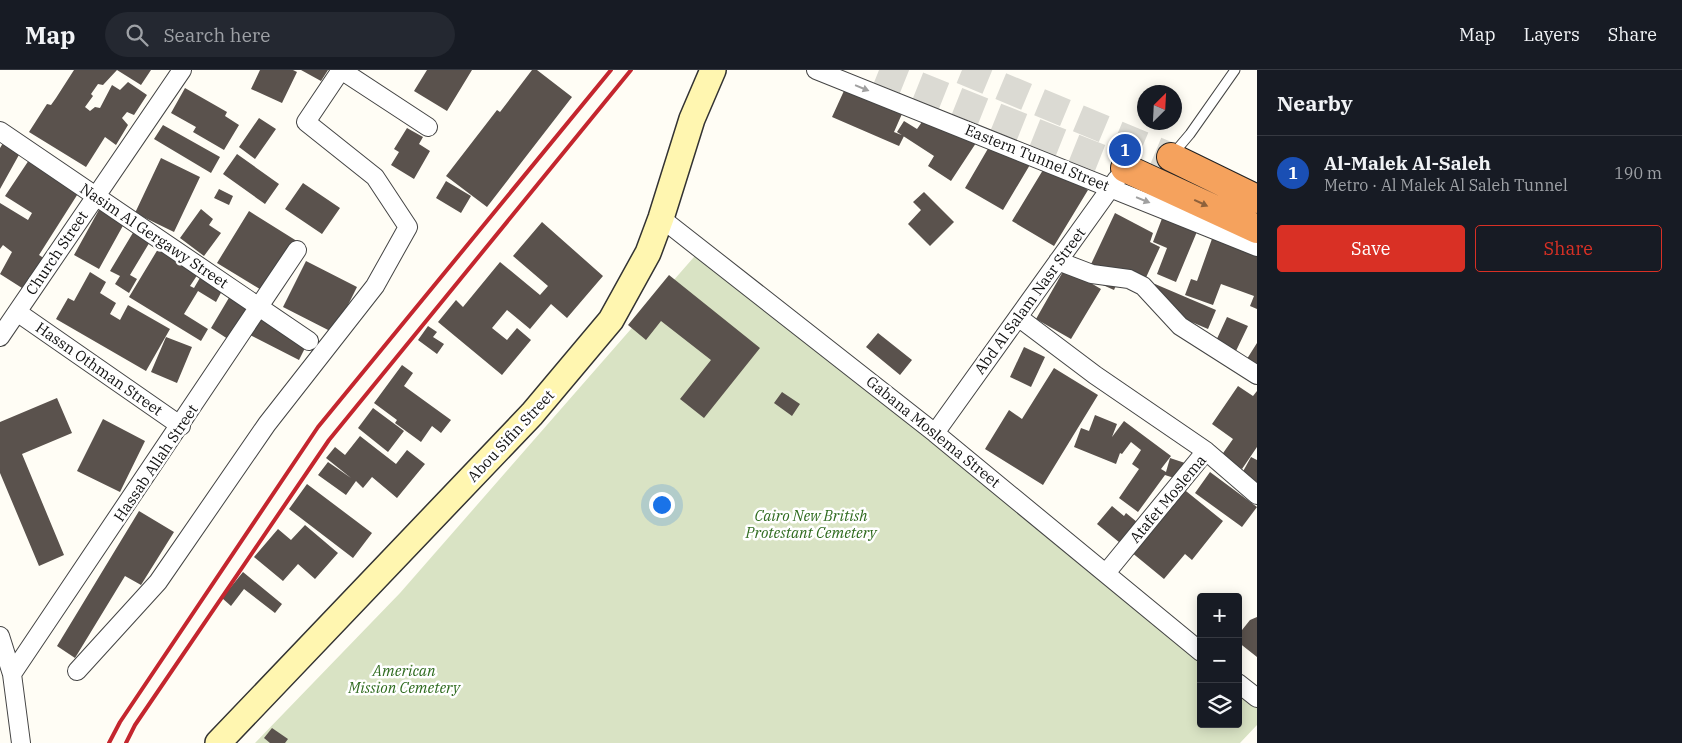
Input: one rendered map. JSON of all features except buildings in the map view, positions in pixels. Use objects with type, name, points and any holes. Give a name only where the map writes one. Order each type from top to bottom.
[{"type":"highway","points":[[1171,157],[1257,199]]},
{"type":"highway","points":[[1118,178],[1257,229]]},
{"type":"street","name":"Church Street","points":[[0,337],[182,70]]},
{"type":"street","points":[[77,672],[158,582],[267,424],[375,286],[408,227],[375,177],[306,122],[341,70],[428,127]]},
{"type":"street","name":"Abou Sifin Street","points":[[218,743],[532,414],[611,320],[648,253],[692,119],[713,70]]},
{"type":"street","name":"Eastern Tunnel Street","points":[[816,70],[1118,178],[1257,247]]},
{"type":"street","name":"Nasim Al Gergawy Street","points":[[0,130],[309,341]]},
{"type":"street","name":"Abd Al Salam Nasr Street","points":[[935,432],[1118,178]]},
{"type":"street","name":"Gabana Moslema Street","points":[[661,218],[935,432],[1197,649]]},
{"type":"street","name":"Hassab Allah Street","points":[[12,674],[298,250]]},
{"type":"street","points":[[1058,261],[1092,274],[1129,279],[1143,286],[1180,326],[1257,375]]},
{"type":"street","name":"Hassn Othman Street","points":[[17,312],[181,426]]},
{"type":"street","points":[[1018,317],[1095,375],[1206,451]]},
{"type":"street","name":"Atafet Moslema","points":[[1106,573],[1206,451],[1257,495]]},
{"type":"street","points":[[0,636],[12,674],[21,743]]},
{"type":"street","points":[[1239,683],[1257,698]]},
{"type":"lane","points":[[1171,157],[1190,134],[1235,70]]},
{"type":"green space","name":"Cairo New British Protestant Cemetery","points":[[701,249],[1197,649],[1197,728],[1242,728],[1242,686],[1257,698],[1257,725],[1240,743],[255,743],[400,593]]},
{"type":"tunnel","points":[[879,70],[1125,168]]},
{"type":"tunnel","points":[[962,70],[1171,157]]},
{"type":"railway","points":[[109,743],[120,722],[318,427],[611,70]]},
{"type":"railway","points":[[126,743],[135,725],[329,440],[631,70]]},
{"type":"place","name":"Al-Malek Al-Saleh","points":[[1125,150]]},
{"type":"park label","name":"American Mission Cemetery","points":[[404,680]]}]
